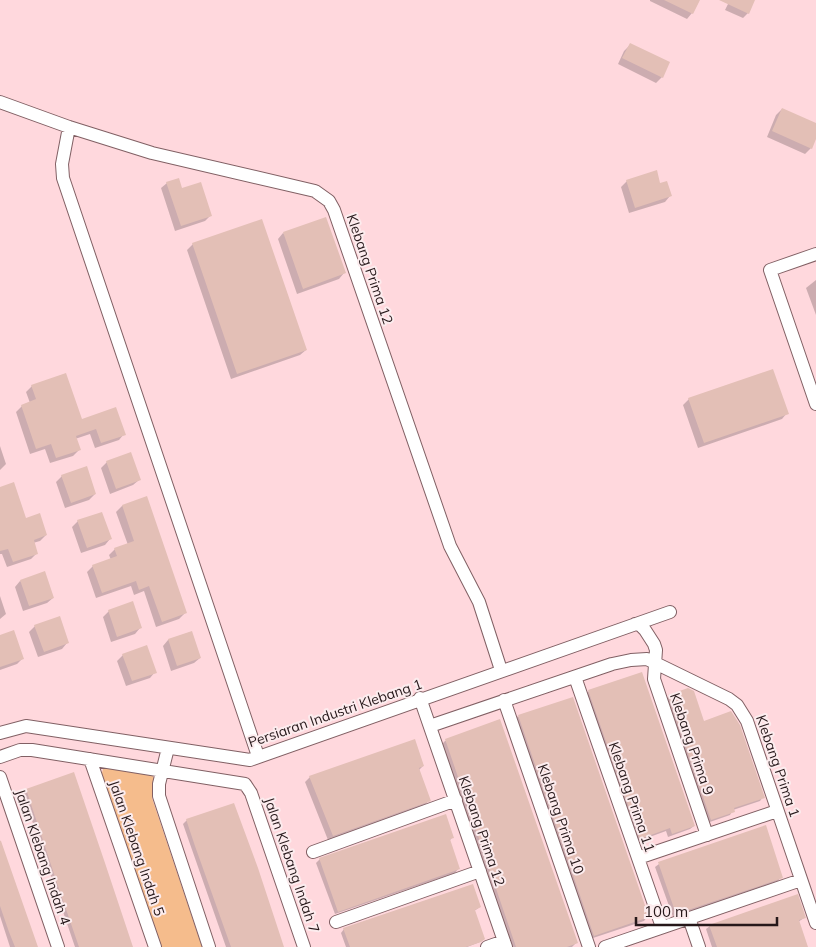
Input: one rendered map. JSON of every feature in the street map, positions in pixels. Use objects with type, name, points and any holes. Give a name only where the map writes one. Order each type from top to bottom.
[{"type":"street","name":"Klebang Prima 12","points":[[0,102],[69,127],[152,153],[315,191],[329,201],[334,210],[450,546],[479,602],[501,670]]},
{"type":"street","points":[[69,127],[62,164],[63,178],[258,756]]},
{"type":"street","points":[[816,254],[770,270],[816,404]]},
{"type":"street","name":"Persiaran Industri Klebang 1","points":[[0,733],[26,726],[248,760],[420,698],[670,612]]},
{"type":"street","name":"Klebang Prima 9","points":[[635,624],[640,625],[652,638],[656,650],[654,679],[707,835]]},
{"type":"street","name":"Klebang Prima 1","points":[[430,726],[574,677],[631,660],[647,659],[655,663],[737,705],[747,721],[816,923]]},
{"type":"street","name":"Klebang Prima 11","points":[[574,677],[662,927]]},
{"type":"street","name":"Klebang Prima 12","points":[[420,698],[505,944]]},
{"type":"street","name":"Klebang Prima 10","points":[[504,700],[589,947]]},
{"type":"street","points":[[168,748],[159,784],[159,796],[209,947]]},
{"type":"street","points":[[0,757],[20,750],[32,750],[163,770]]},
{"type":"street","name":"Jalan Klebang Indah 5","points":[[90,759],[155,947]]},
{"type":"street","name":"Jalan Klebang Indah 7","points":[[163,770],[243,783],[249,787],[304,947]]},
{"type":"street","name":"Jalan Klebang Indah 4","points":[[0,776],[58,947]]},
{"type":"street","points":[[313,852],[456,800]]},
{"type":"street","points":[[638,858],[777,811]]},
{"type":"street","points":[[336,922],[480,871]]},
{"type":"street","points":[[604,947],[801,880]]},
{"type":"street","points":[[689,918],[699,947]]},
{"type":"street","points":[[487,947],[505,944]]},
{"type":"shaded area","points":[[109,767],[150,772],[154,778],[152,798],[202,947],[160,947],[101,777],[103,769]]},
{"type":"building","points":[[664,0],[700,0],[693,14]]},
{"type":"building","points":[[719,0],[755,0],[749,14]]},
{"type":"building","points":[[630,43],[670,62],[663,78],[622,58]]},
{"type":"building","points":[[782,108],[816,123],[816,139],[812,149],[772,131]]},
{"type":"building","points":[[657,170],[660,183],[667,181],[672,196],[635,208],[626,180]]},
{"type":"building","points":[[179,178],[182,188],[201,182],[212,216],[181,226],[166,182]]},
{"type":"building","points":[[326,217],[346,273],[303,289],[283,232]]},
{"type":"building","points":[[262,219],[307,350],[237,374],[192,243]]},
{"type":"building","points":[[773,369],[789,414],[704,443],[688,398]]},
{"type":"building","points":[[66,373],[82,419],[116,407],[126,435],[101,443],[96,429],[76,436],[81,450],[56,458],[51,444],[36,449],[21,405],[36,399],[31,385]]},
{"type":"building","points":[[131,452],[141,480],[116,489],[106,461]]},
{"type":"building","points":[[87,466],[96,494],[71,503],[61,475]]},
{"type":"building","points":[[14,482],[26,518],[40,513],[47,535],[34,540],[38,554],[13,562],[8,549],[0,551],[0,487]]},
{"type":"building","points":[[147,496],[187,613],[162,622],[149,586],[139,590],[136,581],[102,593],[92,565],[117,556],[114,548],[134,541],[122,505]]},
{"type":"building","points":[[102,512],[112,539],[87,548],[77,520]]},
{"type":"building","points":[[45,571],[54,598],[29,606],[20,580]]},
{"type":"building","points":[[133,601],[142,628],[117,637],[108,610]]},
{"type":"building","points":[[60,616],[69,643],[44,652],[34,625]]},
{"type":"building","points":[[14,630],[24,659],[0,667],[0,635]]},
{"type":"building","points":[[192,631],[201,658],[177,666],[168,639]]},
{"type":"building","points":[[147,645],[157,673],[132,681],[122,654]]},
{"type":"building","points":[[642,672],[695,826],[672,834],[670,828],[640,839],[588,690]]},
{"type":"building","points":[[688,688],[694,691],[704,721],[731,711],[740,725],[765,798],[734,808],[735,812],[711,820],[668,695]]},
{"type":"building","points":[[573,697],[649,917],[594,936],[518,715]]},
{"type":"building","points":[[500,719],[578,943],[567,947],[516,947],[445,739]]},
{"type":"building","points":[[415,739],[424,766],[419,768],[431,801],[333,836],[309,776]]},
{"type":"building","points":[[74,772],[133,947],[79,947],[58,886],[26,789]]},
{"type":"building","points":[[234,803],[284,947],[231,947],[195,846],[186,819]]},
{"type":"building","points":[[446,814],[454,838],[450,839],[460,869],[338,912],[319,858]]},
{"type":"building","points":[[766,825],[783,878],[676,914],[658,862]]},
{"type":"building","points":[[0,841],[38,947],[15,947],[9,932],[0,906]]},
{"type":"building","points":[[473,884],[481,907],[475,910],[485,939],[481,942],[466,947],[350,947],[343,928]]},
{"type":"building","points":[[798,894],[806,918],[799,920],[808,947],[717,947],[709,925]]}]
